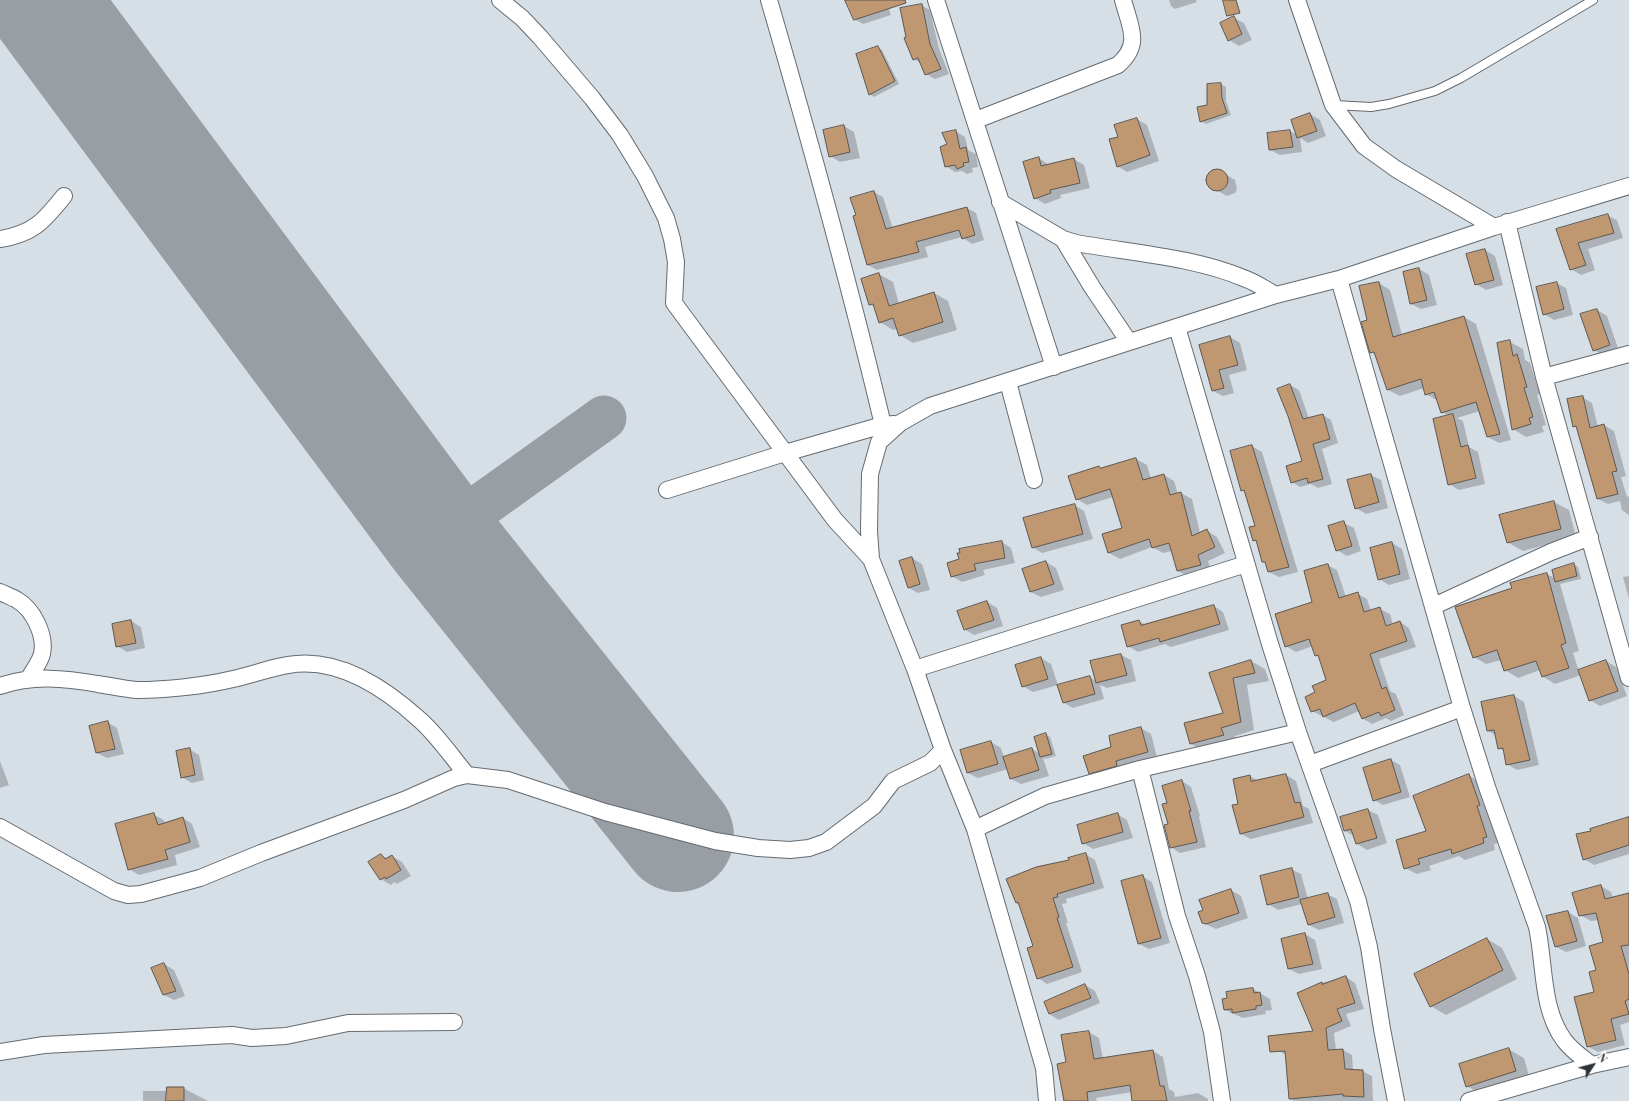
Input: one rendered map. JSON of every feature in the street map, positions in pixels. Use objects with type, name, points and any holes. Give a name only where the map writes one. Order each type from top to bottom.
[{"type":"street","points":[[500,0],[522,18],[540,37],[592,98],[632,153],[666,218],[676,262],[674,303],[835,520],[871,559]]},
{"type":"street","points":[[769,0],[819,172],[867,352],[883,425]]},
{"type":"street","points":[[936,0],[976,120],[1000,202],[1054,367]]},
{"type":"street","points":[[976,120],[1118,65],[1128,57],[1133,46],[1132,34],[1123,0]]},
{"type":"street","points":[[1296,0],[1333,105],[1364,146],[1396,170],[1500,224],[1629,678]]},
{"type":"street","points":[[1047,1101],[1044,1068],[975,829],[943,750],[914,669],[871,559],[869,532],[870,474],[879,442],[900,423],[930,406],[1276,295],[1339,279],[1500,224],[1629,186]]},
{"type":"street","points":[[0,239],[25,233],[36,227],[64,196]]},
{"type":"street","points":[[1000,202],[1063,239],[1076,243],[1169,257],[1201,265],[1246,279],[1276,295]]},
{"type":"street","points":[[1063,239],[1092,287],[1130,342]]},
{"type":"street","points":[[1339,279],[1462,708],[1487,787],[1537,927],[1542,949],[1547,999],[1554,1022],[1565,1041],[1592,1065]]},
{"type":"street","points":[[1177,327],[1246,564],[1298,732],[1358,901],[1369,947],[1382,1029],[1396,1101]]},
{"type":"street","points":[[1544,377],[1629,354]]},
{"type":"street","points":[[1008,382],[1034,480]]},
{"type":"street","points":[[667,490],[785,452],[883,425],[900,423]]},
{"type":"street","points":[[1434,606],[1551,552],[1590,537]]},
{"type":"street","points":[[914,669],[1246,564]]},
{"type":"street","points":[[0,592],[17,600],[25,606],[39,629],[42,653],[29,678]]},
{"type":"street","points":[[0,686],[29,678],[55,678],[99,684],[115,688],[138,690],[233,680],[290,664],[311,663],[324,665],[355,674],[390,696],[421,720],[467,775]]},
{"type":"street","points":[[1310,764],[1462,708]]},
{"type":"street","points":[[975,829],[1045,796],[1140,769],[1298,732]]},
{"type":"street","points":[[0,827],[114,891],[128,895],[167,888],[200,878],[261,853],[404,800],[454,778],[467,775],[508,780],[605,812],[715,841],[758,848],[790,850],[810,848],[826,842],[874,806],[893,781],[930,763],[943,750]]},
{"type":"street","points":[[1140,769],[1177,916],[1197,976],[1212,1032],[1222,1101]]},
{"type":"street","points":[[0,1052],[44,1045],[232,1035],[252,1038],[286,1036],[348,1023],[454,1022]]},
{"type":"street","points":[[1469,1101],[1592,1065],[1629,1057]]},
{"type":"lane","points":[[1333,105],[1371,107],[1410,100],[1435,91],[1461,78],[1593,0]]},
{"type":"building","points":[[845,0],[905,0],[906,3],[854,20]]},
{"type":"building","points":[[1223,0],[1236,0],[1240,13],[1227,16]]},
{"type":"building","points":[[922,4],[930,44],[941,69],[925,75],[918,58],[913,60],[904,38],[906,37],[900,8]]},
{"type":"building","points":[[1234,16],[1242,34],[1228,41],[1220,23]]},
{"type":"building","points":[[878,46],[895,81],[869,95],[856,54]]},
{"type":"building","points":[[1221,83],[1222,98],[1227,113],[1200,122],[1197,107],[1207,105],[1207,84]]},
{"type":"building","points":[[1310,113],[1317,131],[1297,138],[1291,120]]},
{"type":"building","points":[[1137,118],[1150,155],[1117,167],[1109,139],[1118,137],[1114,125]]},
{"type":"building","points":[[844,125],[850,152],[829,157],[823,130]]},
{"type":"building","points":[[956,130],[960,149],[966,147],[969,162],[963,163],[964,166],[957,169],[955,165],[945,167],[940,147],[947,144],[942,133]]},
{"type":"building","points":[[1290,130],[1293,147],[1269,150],[1267,133]]},
{"type":"building","points":[[1039,157],[1041,166],[1074,158],[1080,183],[1050,190],[1051,193],[1034,199],[1023,162]]},
{"type":"building","points":[[1217,169],[1225,172],[1228,180],[1225,188],[1217,191],[1209,188],[1206,180],[1209,172]]},
{"type":"building","points":[[874,191],[886,229],[967,207],[975,235],[962,239],[959,230],[916,242],[919,252],[867,265],[853,216],[856,215],[850,198]]},
{"type":"building","points":[[1608,214],[1614,233],[1578,243],[1586,265],[1570,270],[1556,229]]},
{"type":"building","points":[[1485,249],[1494,280],[1475,285],[1466,254]]},
{"type":"building","points":[[1419,268],[1427,300],[1410,304],[1403,272]]},
{"type":"building","points":[[879,273],[889,306],[934,292],[943,322],[899,336],[893,318],[879,323],[873,304],[869,305],[861,279]]},
{"type":"building","points":[[1379,282],[1393,337],[1464,316],[1500,434],[1487,437],[1476,402],[1441,413],[1434,392],[1425,395],[1421,379],[1387,390],[1374,352],[1370,353],[1361,322],[1367,320],[1359,286]]},
{"type":"building","points":[[1557,282],[1564,309],[1543,315],[1536,287]]},
{"type":"building","points":[[1597,309],[1610,345],[1593,351],[1580,314]]},
{"type":"building","points":[[1230,336],[1238,365],[1219,370],[1224,388],[1212,391],[1199,345]]},
{"type":"building","points":[[1510,340],[1513,356],[1517,354],[1527,387],[1524,388],[1533,417],[1529,418],[1531,424],[1512,430],[1497,343]]},
{"type":"building","points":[[1290,384],[1303,419],[1323,414],[1330,439],[1313,444],[1323,479],[1308,483],[1307,478],[1291,483],[1286,466],[1302,461],[1288,416],[1277,389]]},
{"type":"building","points":[[1583,396],[1590,428],[1604,424],[1617,471],[1612,472],[1618,494],[1597,499],[1576,426],[1573,427],[1567,399]]},
{"type":"building","points":[[1453,414],[1461,447],[1468,445],[1476,478],[1448,485],[1433,419]]},
{"type":"building","points":[[1252,445],[1289,567],[1268,572],[1265,562],[1262,562],[1256,540],[1253,541],[1249,527],[1255,526],[1244,490],[1241,491],[1230,451]]},
{"type":"building","points":[[1136,458],[1143,480],[1164,474],[1170,495],[1181,492],[1192,536],[1207,529],[1215,547],[1198,555],[1201,565],[1177,571],[1169,543],[1152,548],[1149,539],[1108,553],[1102,534],[1122,528],[1110,489],[1076,500],[1068,476],[1099,466],[1100,468]]},
{"type":"building","points":[[1371,474],[1379,502],[1355,509],[1347,480]]},
{"type":"building","points":[[1554,501],[1561,529],[1507,543],[1499,515]]},
{"type":"building","points":[[1075,504],[1083,534],[1032,548],[1023,518]]},
{"type":"building","points":[[1344,521],[1352,546],[1336,551],[1328,526]]},
{"type":"building","points":[[1002,541],[1005,558],[974,564],[976,570],[951,577],[947,563],[959,559],[957,553],[960,553],[959,549]]},
{"type":"building","points":[[1392,542],[1400,574],[1378,580],[1370,548]]},
{"type":"building","points":[[912,557],[920,584],[908,588],[899,561]]},
{"type":"building","points":[[1046,561],[1054,584],[1030,592],[1022,569]]},
{"type":"building","points":[[1574,563],[1577,576],[1555,582],[1552,570]]},
{"type":"building","points":[[1328,564],[1339,598],[1358,592],[1364,612],[1380,607],[1386,626],[1400,621],[1407,641],[1370,654],[1382,689],[1386,687],[1395,710],[1381,716],[1379,712],[1362,719],[1355,703],[1323,717],[1320,709],[1311,712],[1305,697],[1315,692],[1312,686],[1326,680],[1318,655],[1315,656],[1309,639],[1285,647],[1275,614],[1312,602],[1304,571]]},
{"type":"building","points":[[1547,573],[1566,643],[1561,645],[1569,668],[1542,677],[1536,661],[1504,671],[1497,650],[1473,658],[1455,607],[1512,588],[1510,583]]},
{"type":"building","points":[[987,601],[994,620],[964,630],[957,611]]},
{"type":"building","points":[[1214,605],[1220,624],[1160,642],[1159,638],[1127,647],[1121,625],[1139,620],[1141,625]]},
{"type":"building","points":[[131,620],[136,643],[116,647],[112,624]]},
{"type":"building","points":[[1121,654],[1127,675],[1096,683],[1090,661]]},
{"type":"building","points":[[1041,657],[1048,679],[1022,687],[1015,665]]},
{"type":"building","points":[[1251,660],[1255,673],[1233,678],[1241,722],[1221,728],[1224,735],[1190,744],[1184,723],[1223,713],[1209,673]]},
{"type":"building","points":[[1606,660],[1618,691],[1589,701],[1578,670]]},
{"type":"building","points":[[1090,676],[1095,694],[1063,703],[1057,685]]},
{"type":"building","points":[[1514,695],[1530,760],[1506,765],[1503,748],[1498,749],[1494,730],[1487,731],[1481,702]]},
{"type":"building","points":[[108,721],[115,749],[96,753],[89,726]]},
{"type":"building","points":[[1141,727],[1148,752],[1116,761],[1117,766],[1089,774],[1083,756],[1111,747],[1109,736]]},
{"type":"building","points":[[1046,733],[1052,754],[1040,757],[1034,737]]},
{"type":"building","points":[[991,741],[998,764],[967,773],[960,750]]},
{"type":"building","points":[[190,748],[195,775],[181,778],[176,751]]},
{"type":"building","points":[[1032,748],[1039,770],[1010,779],[1003,757]]},
{"type":"building","points":[[1391,759],[1401,792],[1373,801],[1363,768]]},
{"type":"building","points":[[1286,774],[1295,803],[1300,802],[1304,817],[1240,834],[1232,805],[1238,804],[1233,779],[1250,775],[1251,781]]},
{"type":"building","points":[[1469,774],[1480,805],[1477,806],[1487,837],[1483,838],[1484,843],[1452,854],[1451,849],[1418,859],[1420,864],[1404,869],[1396,840],[1426,831],[1413,796]]},
{"type":"building","points":[[1182,780],[1191,811],[1189,811],[1197,842],[1170,848],[1164,825],[1168,824],[1162,804],[1167,803],[1162,786]]},
{"type":"building","points":[[1368,809],[1377,838],[1356,844],[1351,829],[1344,831],[1340,817]]},
{"type":"building","points":[[154,813],[158,825],[183,817],[190,842],[165,850],[168,859],[128,870],[115,824]]},
{"type":"building","points":[[1118,813],[1123,832],[1082,844],[1077,825]]},
{"type":"building","points":[[1629,817],[1629,845],[1583,860],[1576,834],[1591,831],[1590,829]]},
{"type":"building","points":[[1086,853],[1094,883],[1057,894],[1058,897],[1053,898],[1059,917],[1057,918],[1073,967],[1037,979],[1027,948],[1033,946],[1018,902],[1016,903],[1006,879],[1036,867],[1069,860],[1068,858]]},
{"type":"building","points":[[381,854],[385,859],[392,855],[401,870],[386,879],[385,877],[380,880],[368,862]]},
{"type":"building","points":[[1292,868],[1299,897],[1267,905],[1260,876]]},
{"type":"building","points":[[1143,875],[1161,938],[1138,944],[1121,881]]},
{"type":"building","points":[[1601,885],[1605,899],[1629,893],[1629,945],[1621,946],[1629,974],[1629,999],[1625,1001],[1629,1014],[1611,1019],[1616,1040],[1587,1047],[1574,997],[1594,992],[1589,972],[1596,970],[1589,946],[1603,942],[1596,913],[1579,916],[1572,893]]},
{"type":"building","points":[[1231,889],[1239,913],[1206,924],[1202,923],[1198,912],[1203,910],[1199,900]]},
{"type":"building","points":[[1328,893],[1335,917],[1308,925],[1300,900]]},
{"type":"building","points":[[1568,911],[1577,941],[1555,947],[1546,916]]},
{"type":"building","points":[[1305,933],[1313,964],[1288,969],[1281,939]]},
{"type":"building","points":[[1487,938],[1503,970],[1430,1007],[1414,974]]},
{"type":"building","points":[[164,963],[176,991],[163,995],[151,968]]},
{"type":"building","points":[[1346,976],[1355,1003],[1337,1009],[1342,1021],[1326,1028],[1328,1050],[1343,1049],[1345,1069],[1363,1070],[1364,1097],[1343,1096],[1343,1094],[1289,1099],[1285,1051],[1270,1052],[1268,1036],[1313,1031],[1297,993],[1322,982],[1322,984]]},
{"type":"building","points":[[1085,984],[1091,998],[1049,1014],[1044,1002]]},
{"type":"building","points":[[1253,988],[1254,993],[1260,992],[1262,1005],[1256,1006],[1256,1009],[1232,1013],[1232,1009],[1224,1010],[1222,999],[1227,998],[1226,992]]},
{"type":"building","points":[[1089,1031],[1094,1059],[1153,1050],[1160,1086],[1164,1086],[1167,1101],[1132,1101],[1130,1085],[1087,1092],[1088,1101],[1064,1101],[1057,1064],[1066,1062],[1061,1035]]},
{"type":"building","points":[[1509,1048],[1516,1071],[1466,1087],[1459,1064]]},
{"type":"building","points":[[167,1087],[184,1087],[184,1101],[166,1101]]},
{"type":"taxiway","points":[[439,536],[604,418]]},
{"type":"runway","points":[[41,0],[439,536],[678,836]]}]
